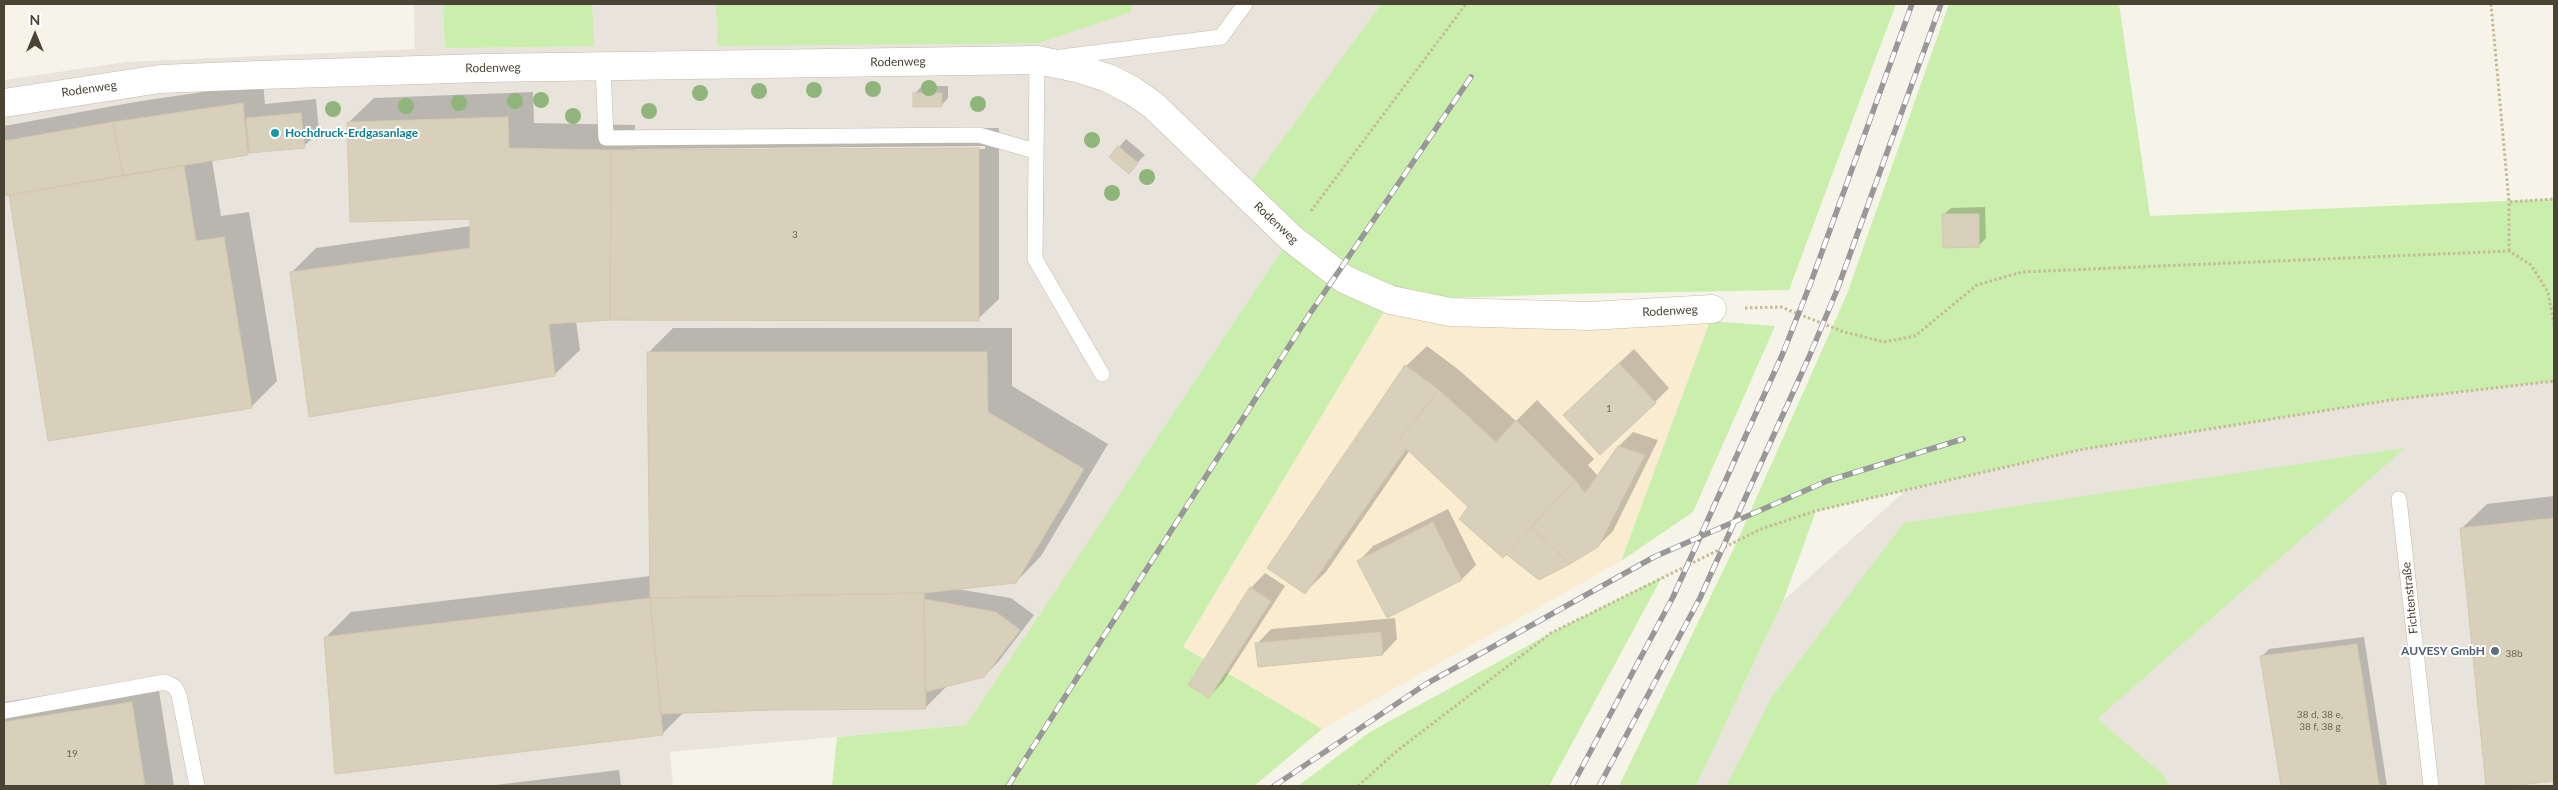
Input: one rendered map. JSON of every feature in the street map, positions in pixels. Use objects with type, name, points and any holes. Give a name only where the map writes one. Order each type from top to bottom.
[{"type":"street","name":"Rodenweg","points":[[4,103],[160,79],[483,68],[1037,60],[1077,68],[1108,78],[1133,91],[1152,105],[1291,238],[1344,279],[1391,300],[1450,312],[1589,316],[1712,309]]},
{"type":"lane","points":[[1102,374],[1035,259],[1037,60],[1221,37],[1245,4]]},
{"type":"lane","points":[[603,67],[606,138],[979,135],[1035,151]]},
{"type":"lane","name":"Fichtenstraße","points":[[2399,499],[2432,786]]},
{"type":"lane","points":[[4,711],[165,682],[175,687],[179,695],[197,786]]},
{"type":"path","points":[[1291,238],[1466,4]]},
{"type":"path","points":[[2491,4],[2509,202],[2509,252]]},
{"type":"path","points":[[2509,202],[2554,199]]},
{"type":"path","points":[[1712,309],[1781,307],[1844,332],[1884,342],[1916,336],[1977,286],[2022,272],[2509,252],[2531,265],[2548,292],[2554,324]]},
{"type":"path","points":[[1358,786],[1398,750],[1551,634],[1761,529],[1816,511],[2084,449],[2391,400],[2554,381]]},
{"type":"shaded area","points":[[414,4],[1381,4],[1245,192],[1291,238],[966,725],[670,752],[673,786],[4,786],[4,80],[126,62],[415,49]]},
{"type":"shaded area","points":[[1391,300],[1710,321],[1621,561],[1322,729],[1183,648]]},
{"type":"shaded area","points":[[2554,381],[2554,786],[1696,786],[1783,601],[1905,491],[2084,449],[2391,400]]},
{"type":"green space","points":[[443,4],[592,4],[594,46],[445,48]]},
{"type":"green space","points":[[716,4],[1131,4],[1131,12],[1038,43],[718,46]]},
{"type":"green space","points":[[1381,4],[1896,4],[1789,290],[1566,294],[1391,300],[1183,647],[1322,729],[1254,786],[832,786],[837,737],[966,725],[1290,238],[1244,192]]},
{"type":"green space","points":[[1949,4],[2119,4],[2150,216],[2554,199],[2554,381],[2391,400],[2084,449],[1816,511],[1783,601],[1696,786],[1619,786],[1735,546],[1847,294]]},
{"type":"green space","points":[[1710,321],[1775,326],[1693,512],[1621,561]]},
{"type":"green space","points":[[2405,448],[2097,719],[2161,773],[2170,786],[1726,786],[1773,695],[1904,523]]},
{"type":"green space","points":[[1662,577],[1549,786],[1298,786],[1370,732],[1551,633]]},
{"type":"building","points":[[913,93],[942,93],[942,107],[913,107]]},
{"type":"building","points":[[243,103],[248,155],[123,175],[113,122]]},
{"type":"building","name":"Hochdruck-Erdgasanlage","points":[[301,113],[305,148],[249,153],[246,118]]},
{"type":"building","points":[[508,117],[509,148],[611,150],[610,320],[549,324],[555,376],[309,417],[290,272],[470,248],[470,219],[350,222],[347,122]]},
{"type":"building","points":[[113,122],[123,175],[4,196],[4,141]]},
{"type":"building","points":[[1118,146],[1138,163],[1129,174],[1109,157]]},
{"type":"building","points":[[979,148],[979,321],[610,320],[611,150]]},
{"type":"building","points":[[184,166],[196,241],[224,237],[252,408],[48,441],[9,195]]},
{"type":"building","points":[[1942,214],[1979,214],[1979,247],[1943,248]]},
{"type":"building","points":[[647,352],[987,352],[988,412],[1084,469],[1016,583],[924,593],[650,598]]},
{"type":"building","points":[[1619,363],[1656,403],[1600,455],[1563,415]]},
{"type":"building","points":[[1405,365],[1439,390],[1398,441],[1406,449],[1305,594],[1267,568]]},
{"type":"building","points":[[1439,390],[1496,442],[1516,420],[1575,480],[1503,558],[1459,519],[1468,507],[1398,441]]},
{"type":"building","points":[[1618,446],[1645,455],[1598,547],[1570,564],[1531,527],[1575,480],[1585,493]]},
{"type":"building","points":[[2554,518],[2554,781],[2510,786],[2486,786],[2460,528]]},
{"type":"building","points":[[1433,522],[1462,580],[1387,618],[1357,561]]},
{"type":"building","points":[[1531,527],[1570,564],[1539,580],[1506,554]]},
{"type":"building","points":[[1250,587],[1271,601],[1209,698],[1188,685]]},
{"type":"building","points":[[924,593],[926,709],[771,710],[661,714],[650,598]]},
{"type":"building","points":[[650,598],[663,735],[335,774],[324,637]]},
{"type":"building","points":[[924,599],[996,612],[1020,630],[984,677],[925,692]]},
{"type":"building","points":[[1381,632],[1383,655],[1258,667],[1255,643]]},
{"type":"building","points":[[2357,644],[2379,786],[2281,786],[2260,656]]},
{"type":"building","points":[[132,702],[145,786],[4,786],[4,722]]},
{"type":"railway","points":[[1572,786],[1673,597],[1783,353],[1811,282],[1912,4]]},
{"type":"railway","points":[[1599,786],[1700,598],[1809,357],[1837,290],[1941,4]]},
{"type":"railway","points":[[1008,786],[1309,315],[1471,77]]},
{"type":"railway","points":[[1274,786],[1426,684],[1654,557],[1827,481],[1963,439]]},
{"type":"place","name":"Hochdruck-Erdgasanlage","points":[[275,133]]},
{"type":"place","name":"AUVESY GmbH","points":[[2495,651]]}]
